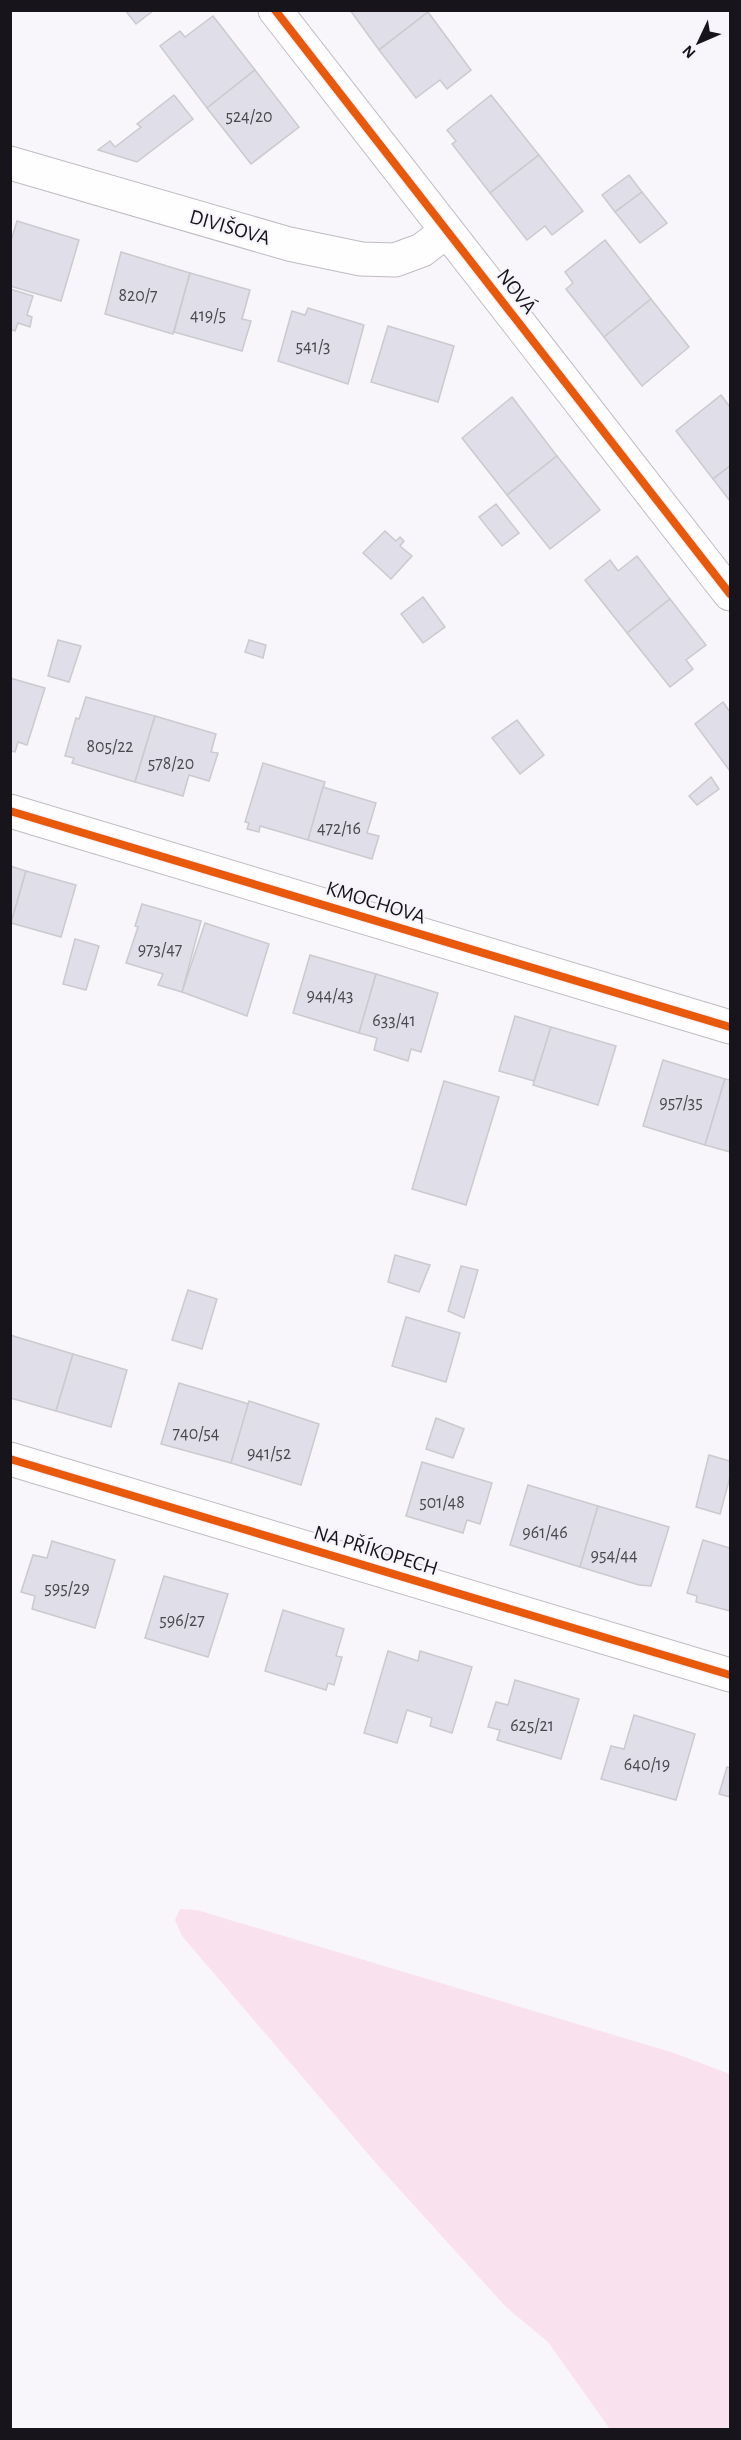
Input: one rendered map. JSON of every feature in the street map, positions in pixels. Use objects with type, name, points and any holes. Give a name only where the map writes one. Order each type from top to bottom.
[{"type":"street","name":"NOVÁ","points":[[275,10],[730,594]]},
{"type":"street","name":"DIVIŠOVA","points":[[10,163],[289,244],[361,259],[395,260],[422,250],[447,231]]},
{"type":"street","name":"KMOCHOVA","points":[[10,811],[730,1027]]},
{"type":"street","name":"NA PŘÍKOPECH","points":[[10,1459],[730,1675]]},
{"type":"shaded area","points":[[180,1909],[197,1910],[674,2053],[730,2074],[730,2429],[610,2429],[548,2342],[506,2307],[381,2169],[182,1936],[175,1920]]},
{"type":"building","points":[[125,10],[154,10],[136,24]]},
{"type":"building","points":[[350,10],[426,10],[428,12],[379,50]]},
{"type":"building","points":[[428,12],[471,70],[447,89],[440,80],[416,98],[379,50]]},
{"type":"building","points":[[213,16],[255,70],[207,108],[160,46],[180,31],[185,37]]},
{"type":"building","points":[[255,70],[299,127],[251,164],[207,108]]},
{"type":"building","points":[[174,95],[193,119],[137,162],[98,150],[110,141],[115,147],[141,127],[137,124]]},
{"type":"building","points":[[491,95],[539,155],[490,193],[452,144],[456,141],[447,130]]},
{"type":"building","points":[[539,155],[583,211],[552,235],[545,226],[527,240],[490,193]]},
{"type":"building","points":[[629,175],[642,192],[615,212],[602,195]]},
{"type":"building","points":[[642,192],[667,223],[640,243],[615,212]]},
{"type":"building","points":[[17,221],[79,240],[61,301],[10,286],[10,244]]},
{"type":"building","points":[[605,240],[651,299],[604,337],[566,289],[573,283],[565,272]]},
{"type":"building","points":[[121,252],[190,273],[173,334],[105,314]]},
{"type":"building","points":[[190,273],[250,290],[242,319],[251,321],[242,351],[174,332]]},
{"type":"building","points":[[10,289],[33,296],[27,315],[32,317],[30,327],[18,323],[15,331],[10,329]]},
{"type":"building","points":[[651,299],[689,347],[642,386],[604,337]]},
{"type":"building","points":[[308,308],[364,325],[348,384],[278,361],[292,311],[305,315]]},
{"type":"building","points":[[388,326],[454,346],[438,402],[371,382]]},
{"type":"building","points":[[721,395],[730,407],[730,466],[713,479],[676,431]]},
{"type":"building","points":[[512,397],[557,456],[507,495],[462,438]]},
{"type":"building","points":[[557,456],[600,510],[550,549],[507,495]]},
{"type":"building","points":[[730,466],[730,501],[713,479]]},
{"type":"building","points":[[496,504],[519,533],[502,546],[479,517]]},
{"type":"building","points":[[385,531],[396,541],[400,537],[404,541],[400,546],[412,556],[391,579],[363,553]]},
{"type":"building","points":[[637,556],[670,599],[627,633],[585,580],[610,560],[618,571]]},
{"type":"building","points":[[423,597],[445,627],[423,643],[401,614]]},
{"type":"building","points":[[670,599],[706,645],[686,660],[693,669],[670,687],[627,633]]},
{"type":"building","points":[[58,640],[81,646],[69,682],[48,676]]},
{"type":"building","points":[[249,640],[266,645],[263,658],[245,652]]},
{"type":"building","points":[[10,678],[45,688],[27,745],[18,742],[15,752],[10,751]]},
{"type":"building","points":[[86,697],[155,716],[135,782],[72,763],[74,758],[65,756],[76,718],[79,719]]},
{"type":"building","points":[[723,702],[730,712],[730,771],[695,724]]},
{"type":"building","points":[[155,716],[216,734],[211,752],[218,753],[209,781],[189,775],[183,796],[135,782]]},
{"type":"building","points":[[517,720],[544,755],[520,774],[492,738]]},
{"type":"building","points":[[263,763],[325,782],[308,840],[260,826],[259,832],[247,829],[249,823],[245,822]]},
{"type":"building","points":[[711,777],[719,789],[697,805],[689,796]]},
{"type":"building","points":[[323,787],[376,803],[367,833],[379,836],[372,859],[308,840]]},
{"type":"building","points":[[10,866],[26,871],[11,923],[10,923]]},
{"type":"building","points":[[26,871],[76,885],[61,937],[11,923]]},
{"type":"building","points":[[142,904],[201,921],[182,992],[158,985],[163,974],[126,963],[138,927],[135,926]]},
{"type":"building","points":[[205,923],[269,944],[247,1016],[182,992]]},
{"type":"building","points":[[75,939],[99,946],[86,990],[63,984]]},
{"type":"building","points":[[310,955],[376,974],[359,1033],[293,1013]]},
{"type":"building","points":[[376,974],[438,993],[421,1052],[411,1049],[408,1061],[374,1050],[377,1038],[359,1033]]},
{"type":"building","points":[[515,1016],[551,1027],[534,1081],[499,1071]]},
{"type":"building","points":[[551,1027],[616,1046],[598,1105],[533,1085]]},
{"type":"building","points":[[663,1060],[725,1079],[705,1145],[643,1126]]},
{"type":"building","points":[[725,1079],[730,1080],[730,1152],[705,1145]]},
{"type":"building","points":[[444,1081],[499,1097],[466,1205],[412,1189]]},
{"type":"building","points":[[395,1255],[430,1265],[419,1292],[388,1282]]},
{"type":"building","points":[[461,1266],[478,1270],[464,1318],[448,1311]]},
{"type":"building","points":[[188,1290],[217,1299],[202,1349],[172,1340]]},
{"type":"building","points":[[406,1317],[460,1333],[446,1382],[392,1366]]},
{"type":"building","points":[[10,1335],[73,1354],[56,1411],[10,1398]]},
{"type":"building","points":[[73,1354],[127,1370],[111,1427],[56,1411]]},
{"type":"building","points":[[179,1383],[249,1404],[231,1463],[161,1444]]},
{"type":"building","points":[[249,1401],[319,1424],[301,1485],[231,1463]]},
{"type":"building","points":[[436,1418],[464,1429],[453,1458],[426,1449]]},
{"type":"building","points":[[709,1455],[730,1461],[730,1477],[720,1514],[696,1507]]},
{"type":"building","points":[[422,1462],[492,1483],[480,1524],[467,1520],[463,1533],[406,1516]]},
{"type":"building","points":[[528,1485],[598,1506],[580,1567],[510,1545]]},
{"type":"building","points":[[598,1506],[669,1527],[651,1586],[639,1585],[580,1567]]},
{"type":"building","points":[[703,1540],[730,1548],[730,1611],[696,1602],[697,1596],[687,1593]]},
{"type":"building","points":[[52,1541],[115,1560],[95,1628],[32,1609],[35,1596],[21,1592],[33,1555],[47,1558]]},
{"type":"building","points":[[164,1576],[228,1594],[208,1657],[145,1638]]},
{"type":"building","points":[[283,1610],[344,1629],[336,1656],[342,1657],[334,1685],[328,1683],[326,1690],[265,1671]]},
{"type":"building","points":[[388,1651],[418,1661],[420,1651],[472,1667],[452,1733],[430,1726],[432,1718],[407,1710],[397,1743],[364,1733]]},
{"type":"building","points":[[515,1680],[579,1699],[561,1759],[497,1740],[500,1730],[488,1727],[496,1702],[508,1705]]},
{"type":"building","points":[[634,1715],[695,1734],[676,1800],[601,1779],[611,1746],[624,1749]]},
{"type":"building","points":[[727,1767],[730,1768],[730,1797],[719,1794]]},
{"type":"cycle path","points":[[275,10],[730,594]]},
{"type":"cycle path","points":[[10,811],[730,1027]]},
{"type":"cycle path","points":[[10,1459],[730,1675]]}]
